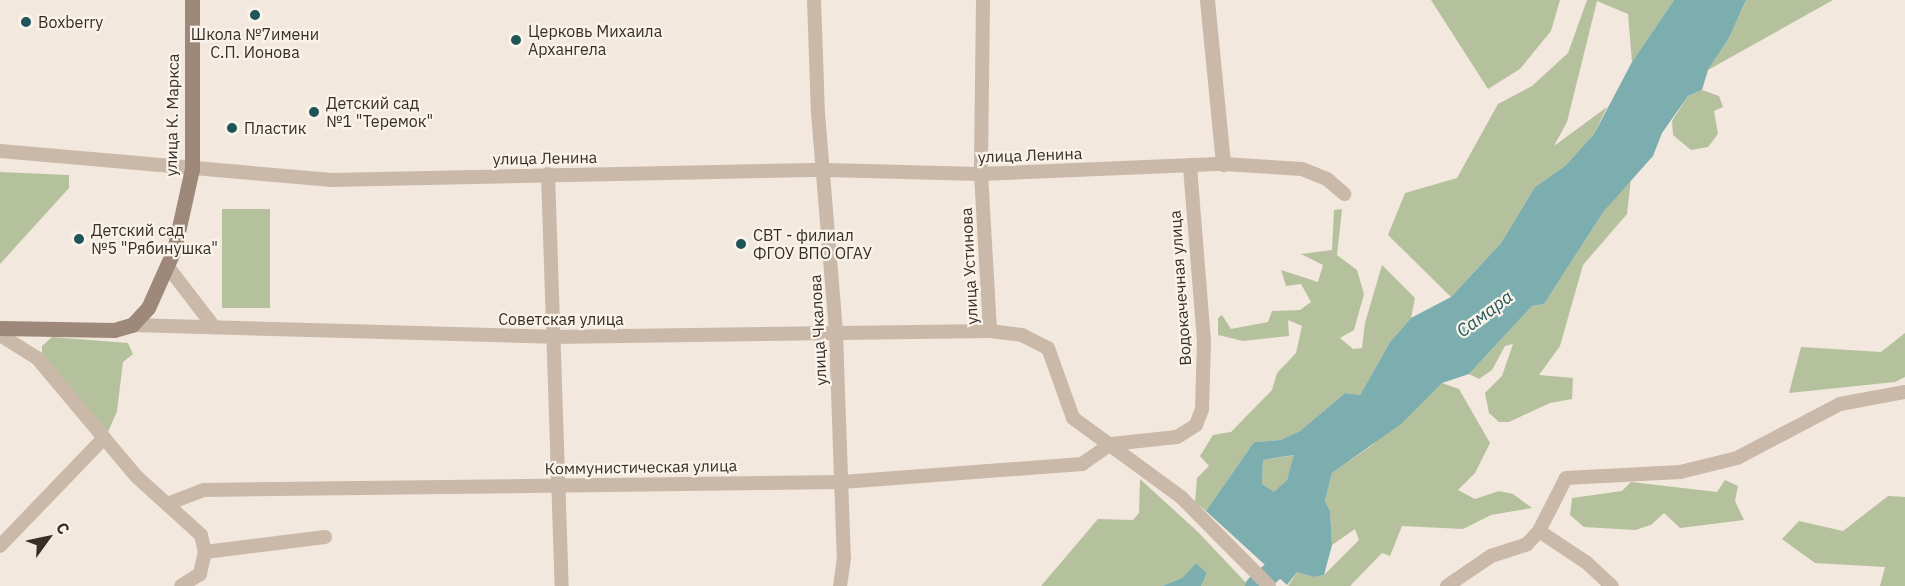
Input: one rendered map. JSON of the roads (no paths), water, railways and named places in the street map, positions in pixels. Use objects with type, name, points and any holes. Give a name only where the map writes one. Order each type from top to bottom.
[{"type":"main road","name":"улица К. Маркса","points":[[132,325],[148,308],[168,267],[192,169],[192,0]]},
{"type":"main road","points":[[0,328],[114,330],[132,325]]},
{"type":"street","name":"улица Чкалова","points":[[814,0],[836,334],[844,558],[840,586]]},
{"type":"street","name":"улица Устинова","points":[[983,0],[981,174],[990,331],[1022,335],[1048,348],[1073,418],[1098,439],[1111,444],[1181,497],[1269,586]]},
{"type":"street","points":[[1207,0],[1223,164]]},
{"type":"street","name":"улица Ленина","points":[[0,151],[332,180],[825,170],[981,174],[1223,164],[1302,170],[1327,179],[1344,194]]},
{"type":"street","name":"Водокачечная улица","points":[[1111,444],[1177,437],[1196,425],[1202,409],[1204,341],[1190,166]]},
{"type":"street","points":[[548,174],[556,485],[562,586]]},
{"type":"street","points":[[168,267],[214,327]]},
{"type":"street","name":"Советская улица","points":[[132,325],[552,337],[990,331]]},
{"type":"street","points":[[0,335],[37,358],[137,477],[201,535],[205,552],[200,574],[181,586]]},
{"type":"street","points":[[1447,586],[1491,556],[1527,544],[1539,531],[1566,478],[1692,469],[1737,458],[1840,404],[1905,392]]},
{"type":"street","points":[[0,546],[104,438]]},
{"type":"street","name":"Коммунистическая улица","points":[[167,504],[204,490],[842,482],[1082,464],[1111,444]]},
{"type":"street","points":[[1539,531],[1587,563],[1612,586]]},
{"type":"street","points":[[205,552],[325,537]]},
{"type":"water","points":[[1674,0],[1746,0],[1729,38],[1708,70],[1702,90],[1688,96],[1662,133],[1653,156],[1604,211],[1544,304],[1532,306],[1469,374],[1442,383],[1401,424],[1332,473],[1325,501],[1330,511],[1332,545],[1324,575],[1314,577],[1297,572],[1287,585],[1206,511],[1254,442],[1281,440],[1300,431],[1345,393],[1360,395],[1390,342],[1411,318],[1451,297],[1501,243],[1535,187],[1565,166],[1594,134],[1632,62]],"holes":[[[1294,455],[1287,480],[1274,492],[1262,484],[1263,460]]]},
{"type":"water","points":[[1196,563],[1207,573],[1201,586],[1162,586],[1182,578]]},
{"type":"waterway","name":"Самара","points":[[1255,586],[1293,553]]},
{"type":"place","name":"Школа №7имени С.П. Ионова","points":[[255,15]]},
{"type":"place","name":"Boxberry","points":[[26,22]]},
{"type":"place","name":"Церковь Михаила Архангела","points":[[516,40]]},
{"type":"place","name":"Детский сад №1 \"Теремок\"","points":[[314,112]]},
{"type":"place","name":"Пластик","points":[[232,128]]},
{"type":"place","name":"Детский сад №5 \"Рябинушка\"","points":[[79,239]]},
{"type":"place","name":"СВТ - филиал ФГОУ ВПО ОГАУ","points":[[741,244]]}]
